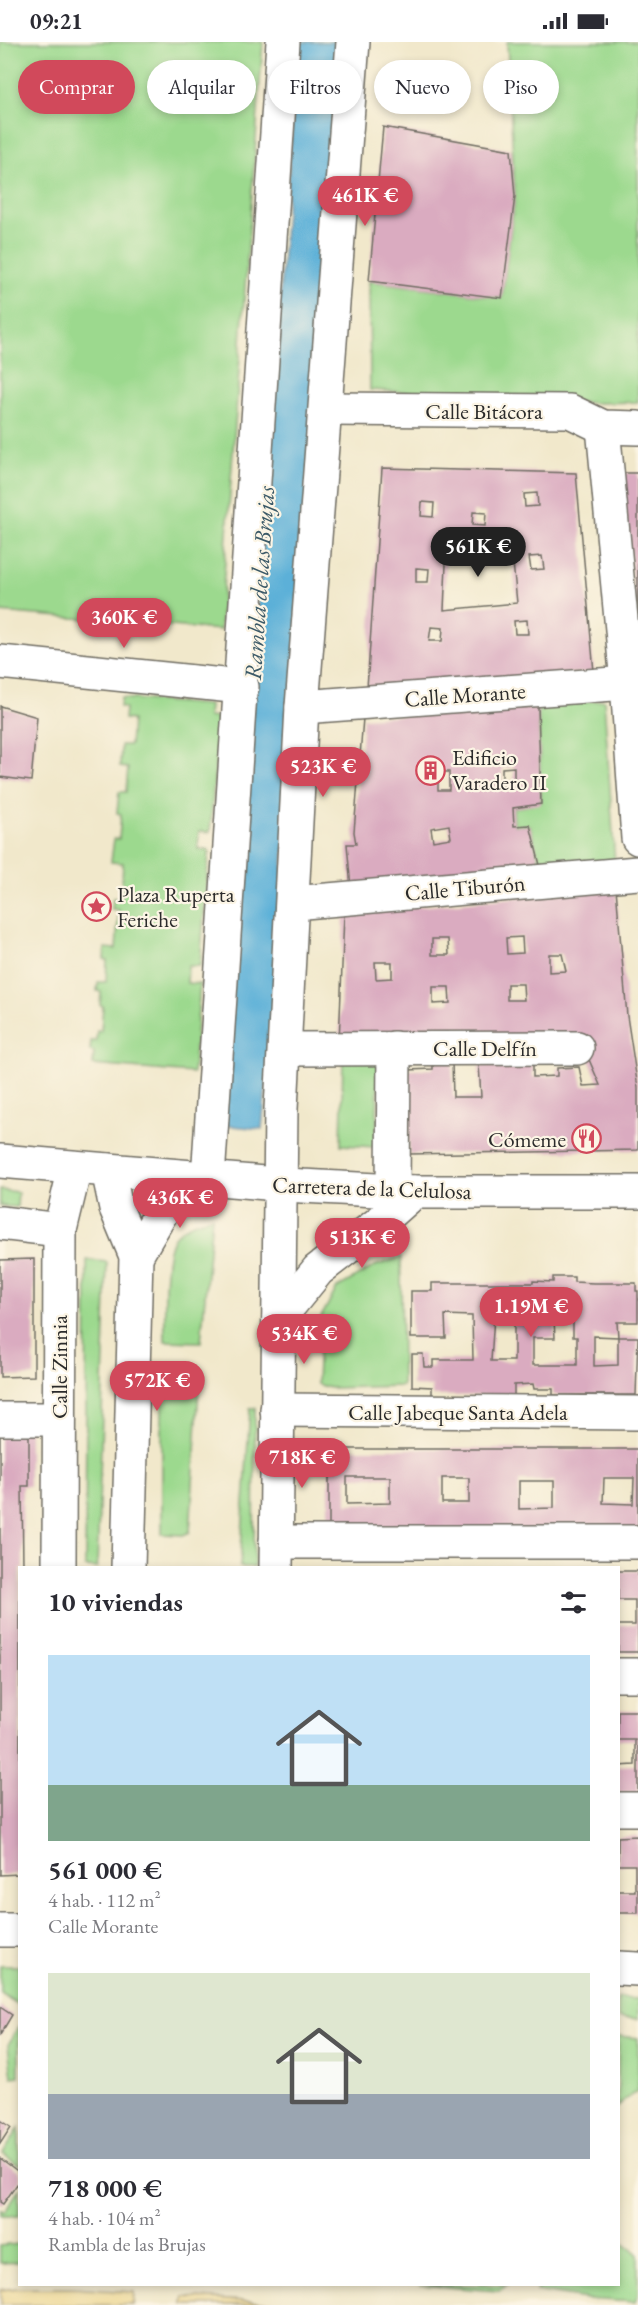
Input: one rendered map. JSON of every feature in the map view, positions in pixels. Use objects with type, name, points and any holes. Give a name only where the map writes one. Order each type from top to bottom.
[{"type":"main road","points":[[136,1256],[195,1177],[242,687],[283,42]]},
{"type":"main road","points":[[353,42],[327,409],[302,707],[281,1109],[276,1555],[638,1542]]},
{"type":"main road","name":"Calle Bitácora","points":[[327,409],[570,411],[603,427],[638,428]]},
{"type":"main road","points":[[603,427],[627,683],[638,838]]},
{"type":"main road","points":[[0,662],[242,687]]},
{"type":"main road","name":"Calle Morante","points":[[302,707],[627,683]]},
{"type":"main road","name":"Calle Tiburón","points":[[293,903],[638,873]]},
{"type":"main road","name":"Calle Delfín","points":[[285,1048],[577,1048]]},
{"type":"main road","points":[[279,1318],[318,1270],[380,1223],[403,1191],[394,1048]]},
{"type":"main road","name":"Carretera de la Celulosa","points":[[0,1161],[281,1185],[403,1191],[638,1192]]},
{"type":"main road","name":"Calle Zinnia","points":[[59,1566],[60,1230],[75,1168]]},
{"type":"main road","points":[[108,1170],[116,1208],[136,1256],[128,1566]]},
{"type":"main road","points":[[0,1223],[60,1230]]},
{"type":"main road","name":"Calle Jabeque Santa Adela","points":[[277,1410],[638,1413]]},
{"type":"main road","points":[[0,1419],[59,1419]]},
{"type":"main road","points":[[620,1674],[638,1675]]},
{"type":"main road","points":[[620,1809],[638,1809]]},
{"type":"main road","points":[[0,1930],[18,1930]]},
{"type":"main road","points":[[620,1968],[638,1970]]},
{"type":"green space","points":[[0,42],[263,42],[220,630],[0,612]]},
{"type":"green space","points":[[507,42],[638,42],[638,402],[597,403],[370,390],[369,281],[502,298],[515,196],[511,114],[559,114],[559,60],[508,60]]},
{"type":"green space","points":[[121,698],[209,705],[208,717],[219,718],[210,832],[199,831],[198,849],[209,850],[200,966],[188,966],[187,983],[200,984],[193,1073],[93,1065],[94,1052],[90,1051],[91,1041],[96,1041],[97,1031],[101,1031],[103,1006],[100,1005],[101,992],[97,991],[98,982],[106,982],[105,948],[116,949],[119,910],[112,909],[113,898],[121,899],[123,863],[111,862],[114,839],[119,839],[121,814],[117,813],[119,792],[126,792],[128,768],[120,767],[121,745],[130,745],[132,720],[124,719],[125,708],[120,707]]},
{"type":"green space","points":[[604,700],[615,864],[541,869],[530,825],[514,826],[513,808],[541,803],[538,706]]},
{"type":"green space","points":[[343,1057],[379,1058],[376,1147],[341,1145]]},
{"type":"green space","points":[[0,1190],[18,1192],[17,1207],[0,1206]]},
{"type":"green space","points":[[212,1217],[201,1342],[165,1341],[165,1286],[171,1244],[175,1236],[183,1229]]},
{"type":"green space","points":[[401,1257],[402,1386],[330,1388],[317,1384],[320,1319],[337,1288],[375,1266]]},
{"type":"green space","points":[[87,1260],[107,1262],[97,1566],[85,1566]]},
{"type":"green space","points":[[162,1387],[199,1387],[190,1532],[183,1535],[162,1534]]},
{"type":"green space","points":[[255,1408],[254,1566],[240,1566],[250,1409]]},
{"type":"green space","points":[[0,1966],[18,1966],[18,2004],[0,1993]]},
{"type":"green space","points":[[620,1998],[638,1999],[638,2019],[620,2017]]},
{"type":"green space","points":[[18,2027],[18,2076],[12,2077],[8,2045]]},
{"type":"green space","points":[[620,2036],[638,2038],[638,2090],[620,2104]]},
{"type":"green space","points":[[18,2130],[18,2164],[3,2154]]},
{"type":"green space","points":[[18,2191],[18,2216],[0,2216],[0,2209],[5,2212]]},
{"type":"green space","points":[[620,2241],[638,2254],[638,2294],[635,2302],[586,2299],[536,2291],[538,2286],[620,2286]]},
{"type":"green space","points":[[18,2244],[18,2262],[0,2263],[0,2246]]},
{"type":"green space","points":[[432,2286],[506,2286],[499,2291]]},
{"type":"sand","points":[[74,2288],[134,2292],[133,2305],[0,2305],[0,2290]]},
{"type":"sand","points":[[184,2297],[310,2305],[183,2305]]},
{"type":"water","points":[[298,42],[341,42],[340,60],[297,60]]},
{"type":"water","points":[[293,114],[336,114],[272,1025],[262,1129],[221,1125]]},
{"type":"building","points":[[383,127],[511,150],[515,196],[502,298],[369,281]]},
{"type":"building","points":[[382,468],[576,473],[594,672],[367,688]],"holes":[[[537,493],[538,506],[525,507],[524,494]],[[422,502],[434,503],[433,517],[421,516]],[[473,512],[486,513],[485,526],[472,525]],[[447,541],[511,542],[517,603],[444,610]],[[542,556],[544,569],[531,570],[529,557]],[[416,568],[429,569],[428,582],[416,582]],[[527,620],[528,634],[515,634],[514,621]],[[431,627],[443,628],[442,641],[429,641]]]},
{"type":"building","points":[[621,473],[638,473],[638,631]]},
{"type":"building","points":[[0,706],[37,717],[31,781],[0,777]]},
{"type":"building","name":"Edificio Varadero II","points":[[538,706],[541,804],[513,808],[514,826],[530,825],[541,869],[351,888],[347,844],[356,844],[354,832],[363,718]],"holes":[[[514,767],[514,786],[502,786],[502,768]],[[438,772],[449,772],[449,790],[438,790]],[[449,825],[451,838],[433,841],[431,828]]]},
{"type":"building","points":[[616,888],[627,1016],[638,1088],[638,1150],[409,1154],[408,1070],[433,1069],[433,1061],[452,1061],[453,1097],[481,1097],[479,1065],[533,1062],[533,1077],[557,1076],[557,1068],[579,1067],[583,1086],[600,1085],[587,1055],[339,1043],[344,914]],"holes":[[[522,937],[523,953],[507,954],[506,938]],[[432,939],[448,939],[449,955],[432,955]],[[549,954],[562,954],[566,971],[549,972]],[[375,962],[392,962],[392,978],[376,979]],[[507,984],[523,984],[524,1000],[507,1000]],[[433,987],[449,987],[450,1003],[433,1004]]]},
{"type":"building","points":[[34,1259],[34,1376],[0,1377],[0,1260]]},
{"type":"building","points":[[553,1277],[574,1277],[574,1282],[636,1283],[638,1322],[617,1322],[618,1337],[638,1337],[636,1395],[553,1395],[553,1389],[534,1389],[533,1384],[514,1385],[514,1395],[432,1396],[432,1387],[412,1386],[412,1354],[423,1354],[424,1367],[433,1367],[433,1360],[473,1360],[472,1316],[445,1315],[446,1338],[411,1338],[411,1291],[432,1291],[432,1283],[553,1282]],"holes":[[[494,1316],[514,1316],[514,1361],[491,1361]],[[554,1319],[573,1319],[573,1337],[577,1337],[577,1365],[533,1365],[533,1338],[555,1338]],[[594,1336],[618,1337],[618,1365],[594,1366]]]},
{"type":"building","points":[[0,1428],[29,1428],[29,1486],[22,1486],[23,1566],[18,1566],[18,1874],[0,1875]]},
{"type":"building","points":[[329,1449],[638,1449],[638,1530],[329,1530]],"holes":[[[347,1477],[390,1477],[390,1503],[347,1504]],[[442,1478],[469,1478],[469,1503],[442,1503]],[[604,1478],[634,1478],[633,1504],[603,1503]],[[519,1481],[554,1481],[554,1508],[519,1509]]]},
{"type":"building","points":[[620,1571],[638,1571],[638,1652],[620,1652],[620,1625],[635,1625],[635,1600],[620,1600]]},
{"type":"building","points":[[620,1711],[638,1711],[638,1792],[620,1792],[620,1766],[635,1765],[635,1740],[620,1740]]},
{"type":"building","points":[[638,1836],[638,1913],[620,1913],[620,1891],[635,1891],[635,1865],[620,1865],[620,1837]]},
{"type":"building","points":[[0,2007],[12,2015],[0,2035]]},
{"type":"building","points":[[0,2120],[11,2127],[0,2144]]},
{"type":"building","points":[[0,2158],[18,2172],[18,2183],[3,2204],[0,2202]]},
{"type":"place","name":"Edificio Varadero II","points":[[431,770]]},
{"type":"place","name":"Plaza Ruperta Feriche","points":[[96,907]]},
{"type":"place","name":"Cómeme","points":[[587,1139]]},
{"type":"water label","name":"Rambla de las Brujas","points":[[259,583]]}]
